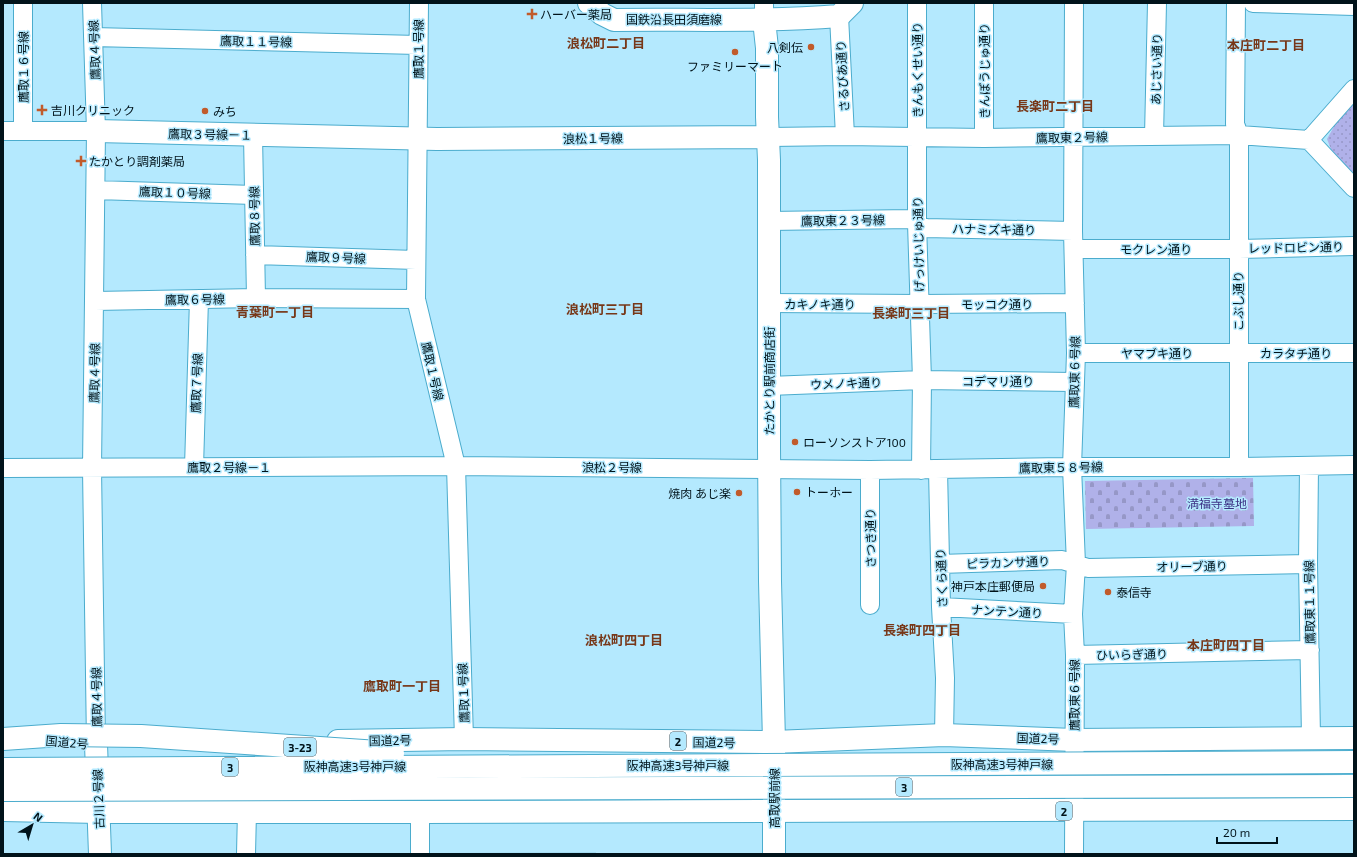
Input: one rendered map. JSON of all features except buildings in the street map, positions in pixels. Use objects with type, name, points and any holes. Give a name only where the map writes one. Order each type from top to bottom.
[{"type":"main road","name":"国鉄沿長田須磨線","points":[[589,3],[602,14],[614,20],[735,19],[764,12],[846,10]]},
{"type":"main road","name":"たかとり駅前商店街","points":[[764,12],[767,48],[767,117],[769,137],[769,468],[774,742]]},
{"type":"main road","name":"鷹取３号線－１","points":[[96,131],[418,138]]},
{"type":"main road","name":"浪松１号線","points":[[418,138],[769,137]]},
{"type":"main road","name":"3-23","points":[[3,737],[61,735],[141,736],[402,754],[457,766]]},
{"type":"main road","name":"国道2号","points":[[3,737],[96,744],[464,739],[774,742],[944,735],[1074,740],[1354,738]]},
{"type":"main road","name":"高取駅前線","points":[[774,742],[774,854]]},
{"type":"main road","name":"古川２号線","points":[[96,744],[100,854]]},
{"type":"main road","name":"阪神高速3号神戸線","points":[[3,769],[1354,762]]},
{"type":"main road","name":"阪神高速3号神戸線","points":[[3,790],[1354,786]]},
{"type":"main road","name":"2","points":[[3,810],[99,812],[774,812],[1354,809]]},
{"type":"street","name":"鷹取１６号線","points":[[23,3],[23,131]]},
{"type":"street","name":"鷹取４号線","points":[[92,3],[96,131],[92,468],[96,744]]},
{"type":"street","name":"鷹取１号線","points":[[419,3],[416,299],[456,466],[464,739]]},
{"type":"street","name":"きんもくせい通り","points":[[917,3],[917,138]]},
{"type":"street","name":"きんぽうじゅ通り","points":[[984,3],[984,138]]},
{"type":"street","name":"鷹取東６号線","points":[[1074,3],[1073,231],[1076,353],[1072,467],[1076,564],[1073,614],[1075,655],[1074,854]]},
{"type":"street","name":"あじさい通り","points":[[1154,136],[1157,3]]},
{"type":"street","name":"こぶし通り","points":[[1236,3],[1235,124],[1239,135],[1239,467]]},
{"type":"street","points":[[1253,3],[1354,6]]},
{"type":"street","name":"さるびあ通り","points":[[845,136],[846,10]]},
{"type":"street","name":"鷹取１１号線","points":[[93,37],[418,45]]},
{"type":"street","points":[[1354,89],[1309,140],[1354,188]]},
{"type":"street","name":"鷹取３号線－１","points":[[3,131],[96,131]]},
{"type":"street","name":"鷹取８号線","points":[[253,135],[256,298]]},
{"type":"street","name":"鷹取東２号線","points":[[769,137],[845,136],[984,138],[1239,135],[1309,140]]},
{"type":"street","name":"げっけいじゅ通り","points":[[917,138],[917,223],[922,380],[929,470]]},
{"type":"street","name":"鷹取１０号線","points":[[96,190],[254,195]]},
{"type":"street","name":"鷹取東２３号線","points":[[769,221],[911,219],[917,223]]},
{"type":"street","name":"ハナミズキ通り","points":[[917,223],[925,228],[1073,231]]},
{"type":"street","name":"レッドロビン通り","points":[[1238,249],[1354,246]]},
{"type":"street","name":"モクレン通り","points":[[1074,249],[1238,249]]},
{"type":"street","name":"鷹取９号線","points":[[255,255],[416,260]]},
{"type":"street","name":"鷹取６号線","points":[[95,301],[256,298],[416,299]]},
{"type":"street","name":"鷹取７号線","points":[[194,467],[199,299]]},
{"type":"street","name":"カキノキ通り","points":[[768,303],[920,304]]},
{"type":"street","name":"モッコク通り","points":[[920,304],[1074,303]]},
{"type":"street","name":"ヤマブキ通り","points":[[1076,353],[1238,353]]},
{"type":"street","name":"カラタチ通り","points":[[1238,353],[1354,353]]},
{"type":"street","name":"ウメノキ通り","points":[[769,386],[922,380]]},
{"type":"street","name":"コデマリ通り","points":[[922,380],[1074,382]]},
{"type":"street","name":"鷹取東５８号線","points":[[769,468],[929,470],[1072,467],[1354,465]]},
{"type":"street","name":"鷹取２号線－１","points":[[3,468],[456,466]]},
{"type":"street","name":"浪松２号線","points":[[456,466],[769,468]]},
{"type":"street","name":"鷹取東１１号線","points":[[1309,466],[1308,564],[1311,738]]},
{"type":"street","name":"さつき通り","points":[[870,470],[870,605]]},
{"type":"street","name":"さくら通り","points":[[929,470],[940,564],[945,678],[944,735]]},
{"type":"street","name":"ピラカンサ通り","points":[[940,564],[1062,560],[1076,564]]},
{"type":"street","name":"オリーブ通り","points":[[1076,564],[1088,568],[1308,564]]},
{"type":"street","name":"ナンテン通り","points":[[941,607],[1073,614]]},
{"type":"street","name":"ひいらぎ通り","points":[[1075,655],[1310,650]]},
{"type":"street","points":[[246,854],[247,811]]},
{"type":"street","points":[[420,812],[420,854]]},
{"type":"shaded area","points":[[596,852],[596,854],[437,854],[437,853]]},
{"type":"green space","points":[[1354,100],[1354,173],[1334,157],[1327,139],[1341,114]]},
{"type":"green space","name":"満福寺墓地","points":[[1253,478],[1254,526],[1086,529],[1085,481]]},
{"type":"place","name":"ハーバー薬局","points":[[532,14]]},
{"type":"place","name":"八剣伝","points":[[811,47]]},
{"type":"place","name":"ファミリーマート","points":[[735,52]]},
{"type":"place","name":"吉川クリニック","points":[[42,110]]},
{"type":"place","name":"みち","points":[[205,111]]},
{"type":"place","name":"たかとり調剤薬局","points":[[81,161]]},
{"type":"place","name":"ローソンストア100","points":[[795,442]]},
{"type":"place","name":"トーホー","points":[[797,492]]},
{"type":"place","name":"焼肉 あじ楽","points":[[739,493]]},
{"type":"place","name":"神戸本庄郵便局","points":[[1043,586]]},
{"type":"place","name":"泰信寺","points":[[1108,592]]},
{"type":"district","name":"浪松町二丁目","points":[[606,43]]},
{"type":"district","name":"本庄町二丁目","points":[[1266,45]]},
{"type":"district","name":"長楽町二丁目","points":[[1055,106]]},
{"type":"district","name":"浪松町三丁目","points":[[605,309]]},
{"type":"district","name":"青葉町一丁目","points":[[275,312]]},
{"type":"district","name":"長楽町三丁目","points":[[911,313]]},
{"type":"district","name":"長楽町四丁目","points":[[922,630]]},
{"type":"district","name":"浪松町四丁目","points":[[624,640]]},
{"type":"district","name":"本庄町四丁目","points":[[1226,645]]},
{"type":"district","name":"鷹取町一丁目","points":[[402,686]]}]
